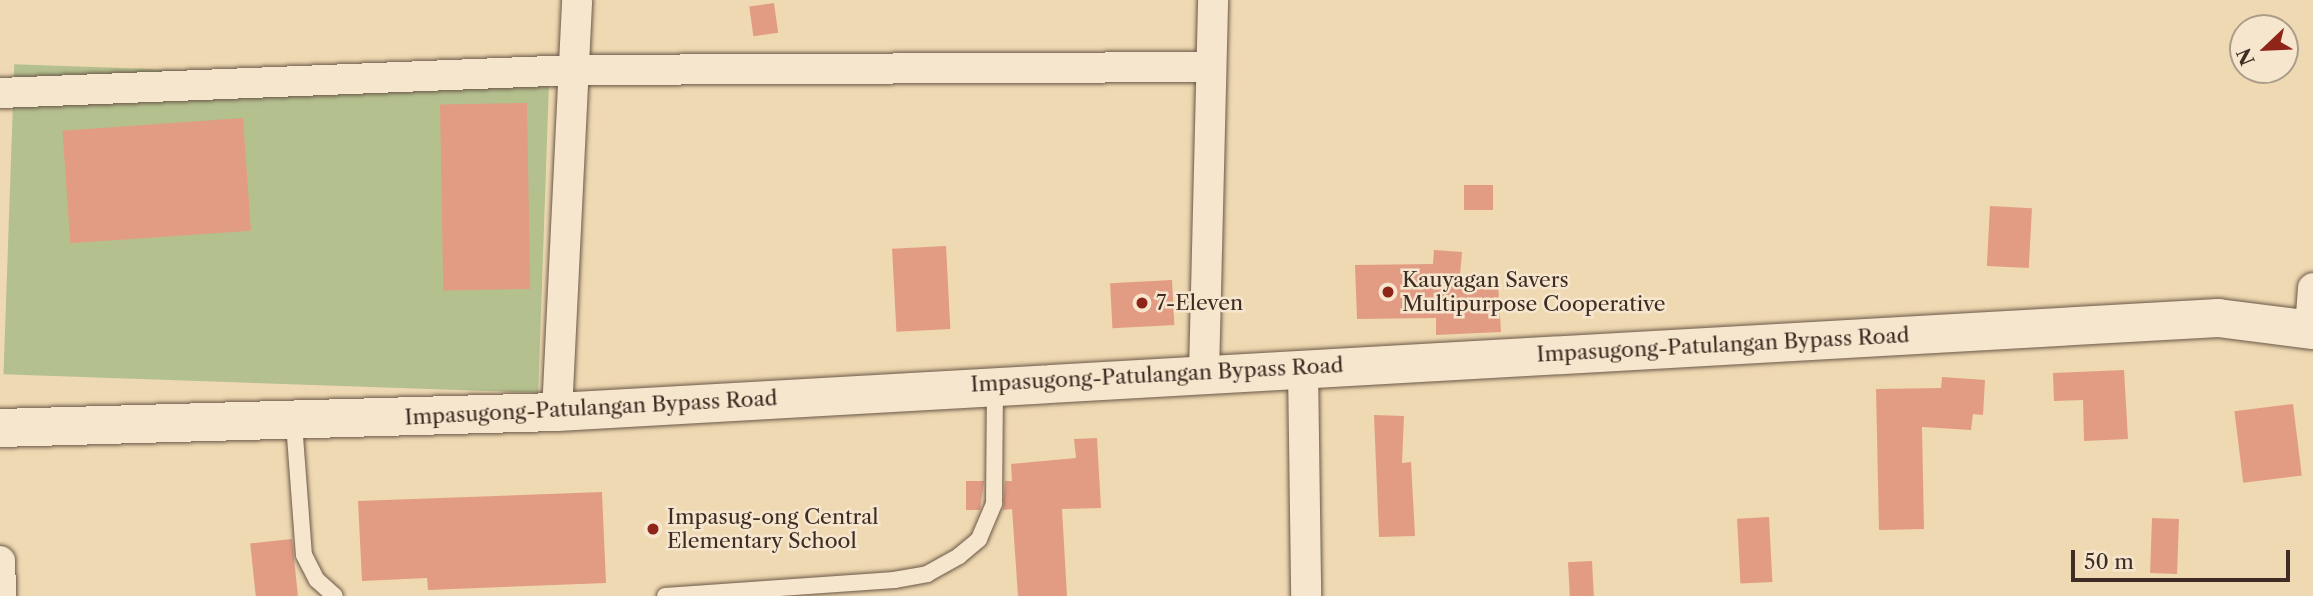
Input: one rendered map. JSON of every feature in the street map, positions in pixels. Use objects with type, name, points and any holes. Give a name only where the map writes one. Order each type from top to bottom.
[{"type":"main road","name":"Impasugong-Patulangan Bypass Road","points":[[0,428],[294,423],[557,412],[995,384],[2218,318],[2311,328]]},
{"type":"street","points":[[557,412],[576,71],[576,0]]},
{"type":"street","points":[[1204,373],[1213,0]]},
{"type":"street","points":[[0,93],[576,71],[1210,67]]},
{"type":"street","points":[[2311,328],[2313,288]]},
{"type":"street","points":[[1303,368],[1306,596]]},
{"type":"street","points":[[0,561],[1,596]]},
{"type":"lane","points":[[665,596],[894,580],[926,574],[958,556],[979,539],[994,503],[995,384]]},
{"type":"lane","points":[[294,423],[304,555],[317,580],[335,596]]},
{"type":"green space","points":[[14,64],[549,83],[538,393],[4,374]]},
{"type":"building","points":[[774,3],[778,33],[753,36],[749,6]]},
{"type":"building","points":[[527,103],[530,289],[443,290],[440,105]]},
{"type":"building","points":[[243,118],[251,231],[70,243],[62,131]]},
{"type":"building","points":[[1464,185],[1493,185],[1493,210],[1464,210]]},
{"type":"building","points":[[1990,206],[2032,208],[2029,268],[1987,266]]},
{"type":"building","points":[[946,246],[950,329],[896,332],[892,249]]},
{"type":"building","points":[[1434,250],[1462,252],[1459,286],[1498,284],[1501,332],[1436,335],[1436,318],[1357,319],[1355,265],[1433,264]]},
{"type":"building","name":"7-Eleven","points":[[1172,280],[1174,325],[1112,328],[1110,283]]},
{"type":"building","points":[[2124,370],[2128,439],[2084,441],[2083,400],[2054,401],[2053,373]]},
{"type":"building","points":[[1942,377],[1985,380],[1983,415],[1973,414],[1971,430],[1922,427],[1924,529],[1879,530],[1876,389],[1941,388]]},
{"type":"building","points":[[2293,404],[2302,475],[2243,483],[2234,411]]},
{"type":"building","points":[[1374,415],[1404,416],[1402,463],[1411,462],[1415,536],[1379,537]]},
{"type":"building","points":[[1097,438],[1101,508],[1062,509],[1067,596],[1018,596],[1012,509],[1003,510],[1005,481],[1012,481],[1011,464],[1076,458],[1074,439]]},
{"type":"building","points":[[966,481],[984,481],[980,510],[966,510]]},
{"type":"building","points":[[602,492],[606,583],[428,590],[427,578],[362,581],[358,501]]},
{"type":"building","points":[[1769,517],[1772,582],[1740,584],[1737,519]]},
{"type":"building","points":[[2152,518],[2179,519],[2177,574],[2150,573]]},
{"type":"building","points":[[292,539],[298,596],[256,596],[250,543]]},
{"type":"building","points":[[1592,561],[1594,596],[1570,596],[1568,562]]},
{"type":"place","name":"Kauyagan Savers Multipurpose Cooperative","points":[[1388,292]]},
{"type":"place","name":"7-Eleven","points":[[1142,303]]},
{"type":"place","name":"Impasug-ong Central Elementary School","points":[[653,529]]}]
